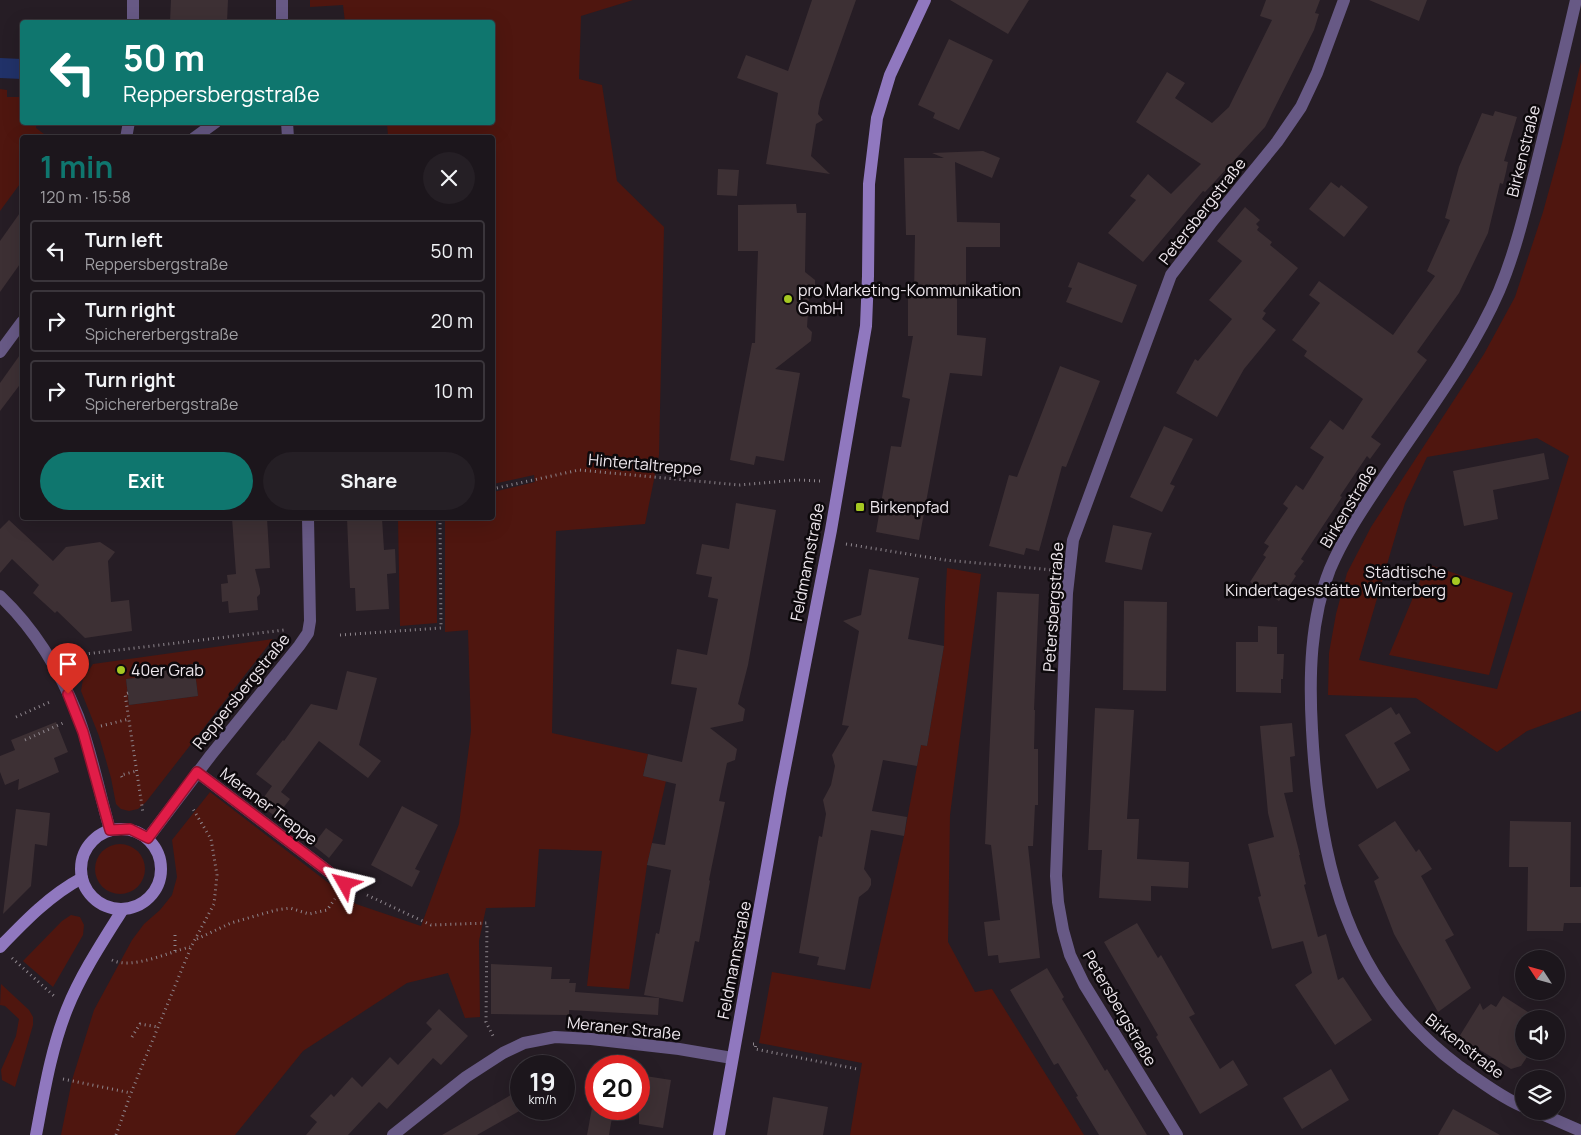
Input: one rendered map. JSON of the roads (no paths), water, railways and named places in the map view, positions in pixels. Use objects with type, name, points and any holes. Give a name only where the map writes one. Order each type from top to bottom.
[{"type":"street","points":[[132,20],[133,0]]},
{"type":"street","points":[[282,0],[282,20]]},
{"type":"street","name":"Feldmannstraße","points":[[719,1135],[866,326],[869,184],[877,118],[890,75],[925,0]]},
{"type":"street","name":"Petersbergstraße","points":[[1176,1135],[1084,984],[1070,955],[1058,902],[1056,876],[1067,593],[1073,540],[1171,275],[1210,223],[1277,142],[1301,107],[1317,73],[1344,0]]},
{"type":"street","name":"Birkenstraße","points":[[1515,1103],[1482,1083],[1447,1057],[1416,1029],[1390,997],[1361,953],[1338,898],[1326,852],[1314,768],[1310,692],[1315,623],[1323,590],[1331,568],[1356,519],[1473,343],[1499,290],[1525,208],[1576,0]]},
{"type":"street","points":[[198,135],[212,125]]},
{"type":"street","points":[[0,352],[20,325]]},
{"type":"street","name":"Reppersbergstraße","points":[[148,838],[197,772],[291,656],[308,632],[310,621],[308,520]]},
{"type":"street","points":[[0,596],[31,629],[42,644],[51,658],[68,694],[83,732],[110,830]]},
{"type":"street","name":"Meraner Treppe","points":[[197,772],[349,886]]},
{"type":"street","points":[[130,829],[148,838],[159,854],[161,868],[158,885],[150,898],[137,906],[122,909],[106,906],[92,897],[82,878],[82,858],[86,848],[101,834],[110,830],[130,829]]},
{"type":"street","points":[[0,947],[40,907],[64,887],[82,878]]},
{"type":"street","points":[[36,1135],[48,1076],[68,1008],[96,952],[122,909]]},
{"type":"street","name":"Meraner Straße","points":[[393,1135],[466,1077],[524,1042],[555,1037],[591,1039],[680,1049],[732,1058]]},
{"type":"street","points":[[1556,1120],[1581,1131]]},
{"type":"water","points":[[0,58],[20,59],[20,79],[0,78]]},
{"type":"place","name":"pro Marketing-Kommunikation GmbH","points":[[788,299]]},
{"type":"place","name":"Birkenpfad","points":[[860,507]]},
{"type":"place","name":"Städtische Kindertagesstätte Winterberg","points":[[1456,581]]},
{"type":"place","name":"40er Grab","points":[[121,670]]}]
